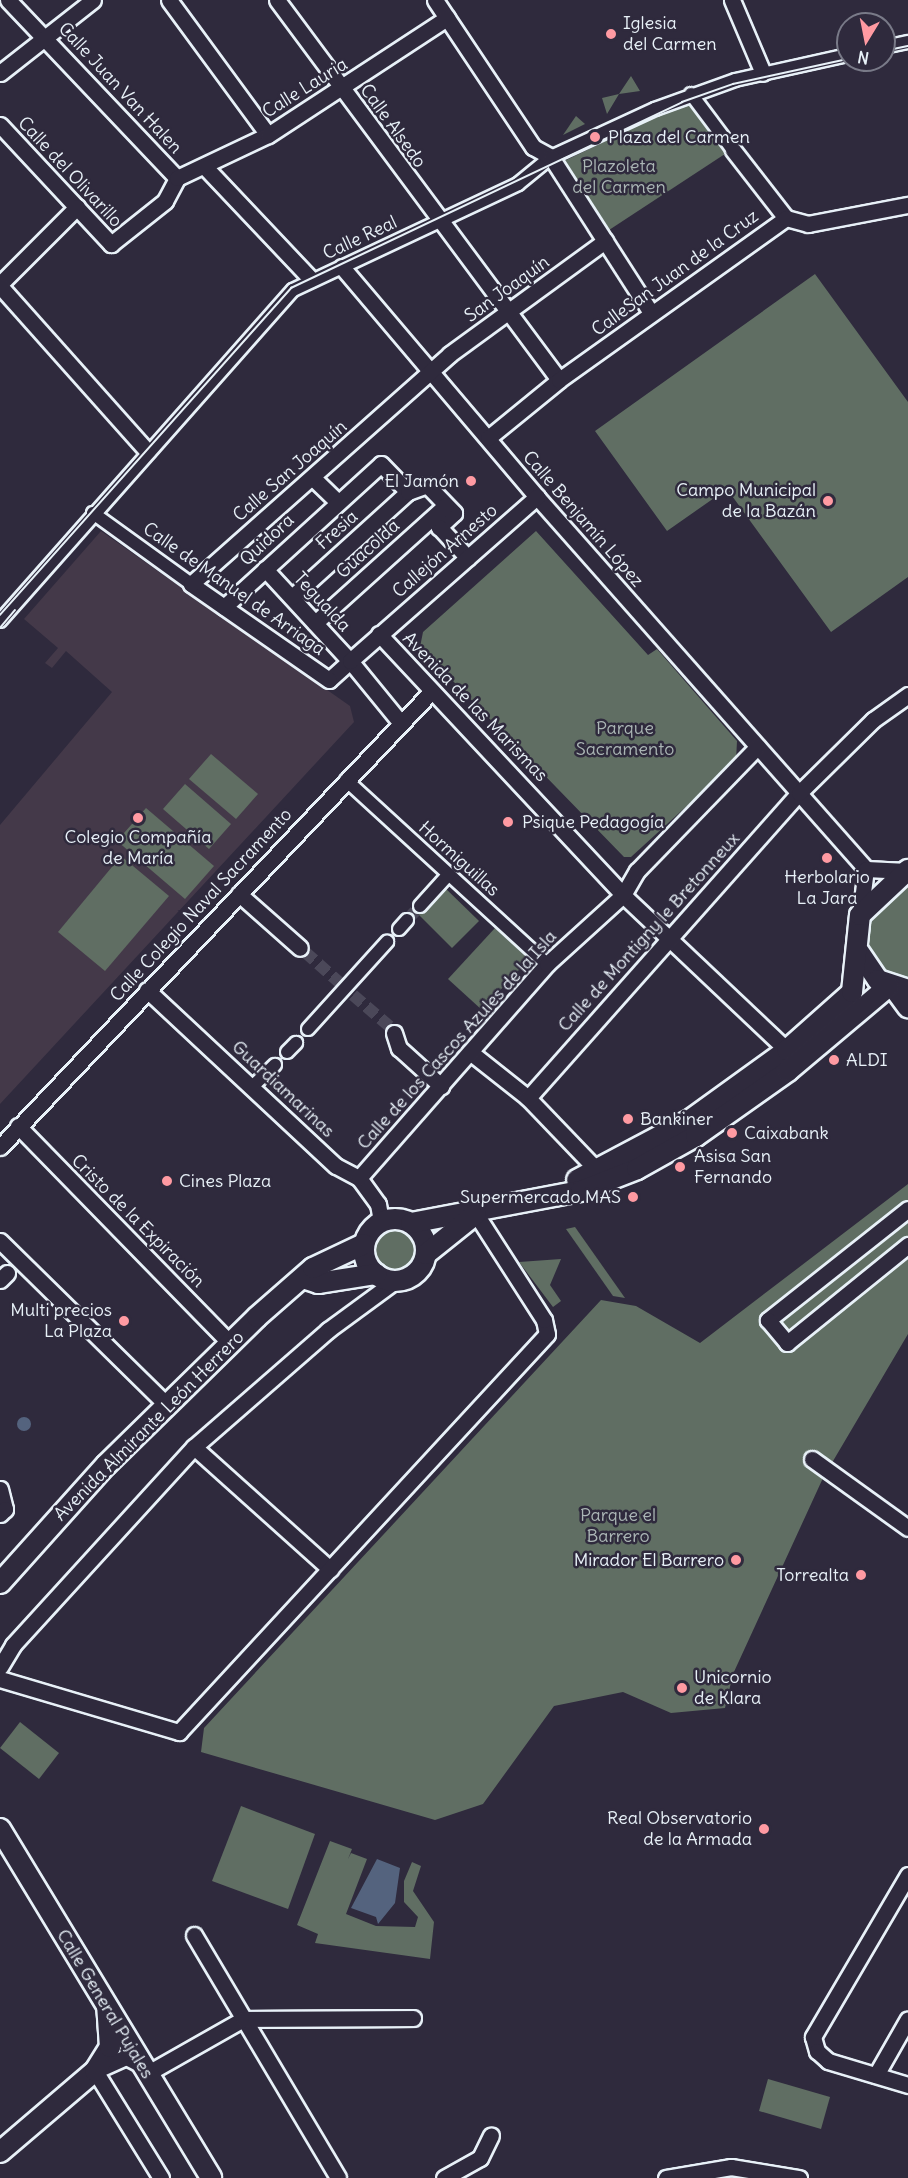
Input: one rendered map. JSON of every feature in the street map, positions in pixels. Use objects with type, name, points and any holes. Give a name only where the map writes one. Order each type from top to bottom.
[{"type":"street","name":"Calle Juan Van Halen","points":[[8,0],[45,36],[177,178]]},
{"type":"street","points":[[0,73],[93,0]]},
{"type":"street","points":[[169,0],[268,135]]},
{"type":"street","name":"Calle Alsedo","points":[[277,0],[436,219],[559,380]]},
{"type":"street","points":[[435,0],[532,147],[550,158],[651,314]]},
{"type":"street","points":[[732,0],[763,73]]},
{"type":"street","name":"Calle Lauria","points":[[177,178],[205,167],[243,143],[268,135],[343,89],[447,18]]},
{"type":"street","name":"Calle Real","points":[[0,621],[147,451],[293,290],[311,279],[342,267],[436,219],[518,184],[550,158],[691,94],[763,73],[836,58]]},
{"type":"street","points":[[691,94],[786,218]]},
{"type":"street","name":"Calle del Olivarillo","points":[[0,125],[111,244],[165,201],[177,178]]},
{"type":"street","points":[[205,167],[311,279]]},
{"type":"street","name":"CalleSan Juan de la Cruz","points":[[489,438],[559,380],[786,218],[808,224],[908,205]]},
{"type":"street","points":[[77,207],[0,285],[147,451]]},
{"type":"street","name":"San Joaquín","points":[[416,387],[433,370],[605,241]]},
{"type":"street","name":"Calle Benjamín López","points":[[342,267],[433,370],[537,497],[866,869]]},
{"type":"street","name":"Calle San Joaquín","points":[[191,584],[416,387]]},
{"type":"street","name":"Quidora","points":[[224,607],[381,464],[408,492]]},
{"type":"street","points":[[313,478],[338,502]]},
{"type":"street","points":[[408,492],[427,485],[446,504],[454,513],[439,527],[468,558]]},
{"type":"street","name":"Fresia","points":[[292,597],[408,492]]},
{"type":"street","name":"Callejón Arnesto","points":[[380,634],[537,497]]},
{"type":"street","name":"Guacolda","points":[[315,623],[446,504]]},
{"type":"street","name":"Calle de Manuel de Arriaga","points":[[93,513],[329,680],[350,661]]},
{"type":"street","name":"Tegualda","points":[[265,569],[350,661]]},
{"type":"street","name":"Avenida de las Marismas","points":[[350,661],[380,634],[623,895],[787,1050]]},
{"type":"street","points":[[350,661],[400,722]]},
{"type":"street","name":"Calle Colegio Naval Sacramento","points":[[0,1147],[400,722],[432,691]]},
{"type":"street","name":"Calle de Montigny le Bretonneux","points":[[528,1098],[799,793],[873,720],[908,695]]},
{"type":"street","name":"Calle de los Cascos Azules de la Isla","points":[[359,1178],[547,964],[623,895],[637,871],[757,747]]},
{"type":"street","name":"Hormiguillas","points":[[346,780],[547,964]]},
{"type":"street","points":[[564,1191],[597,1170],[690,1120],[787,1050],[852,992],[866,869],[908,871]]},
{"type":"street","points":[[860,915],[908,871]]},
{"type":"street","points":[[420,906],[449,874]]},
{"type":"street","points":[[239,894],[302,950]]},
{"type":"street","points":[[308,1029],[346,990],[387,942]]},
{"type":"street","points":[[858,949],[866,969],[897,988],[908,1007]]},
{"type":"street","points":[[376,1275],[365,1261],[364,1244],[381,1221],[411,1223],[476,1214],[564,1191],[581,1191],[637,1168],[696,1136],[788,1071],[897,988]]},
{"type":"street","name":"Guardiamarinas","points":[[147,990],[336,1166],[359,1178],[378,1204],[381,1221]]},
{"type":"street","points":[[392,1029],[399,1048],[441,1086]]},
{"type":"street","points":[[470,1052],[528,1098],[597,1170]]},
{"type":"street","points":[[252,1087],[275,1065]]},
{"type":"street","name":"Cristo de la Expiración","points":[[18,1126],[230,1343]]},
{"type":"street","points":[[908,1209],[768,1320],[787,1343],[908,1245]]},
{"type":"street","points":[[0,1667],[13,1645],[194,1448],[328,1330],[395,1281],[413,1275],[426,1254],[476,1214]]},
{"type":"street","points":[[0,1680],[178,1732],[548,1334],[544,1320],[476,1214]]},
{"type":"street","points":[[411,1223],[423,1236],[426,1254]]},
{"type":"street","points":[[0,1241],[166,1404]]},
{"type":"street","name":"Avenida Almirante León Herrero","points":[[0,1583],[166,1404],[230,1343],[306,1279],[313,1268],[364,1244]]},
{"type":"street","points":[[306,1279],[318,1283],[376,1275],[395,1281]]},
{"type":"street","points":[[194,1448],[330,1569]]},
{"type":"street","points":[[812,1459],[908,1528]]},
{"type":"street","points":[[0,1489],[4,1509],[0,1514]]},
{"type":"street","name":"Calle General Pujales","points":[[0,1829],[210,2178]]},
{"type":"street","points":[[908,1875],[813,2037],[817,2051],[828,2061],[908,2085]]},
{"type":"street","points":[[194,1935],[338,2178]]},
{"type":"street","points":[[95,2071],[110,2047],[107,2008]]},
{"type":"street","points":[[0,2152],[95,2071],[126,2057],[147,2072],[243,2019],[413,2018]]},
{"type":"street","points":[[876,2075],[908,2019]]},
{"type":"street","points":[[95,2071],[161,2178]]},
{"type":"street","points":[[444,2178],[480,2158],[491,2135]]},
{"type":"street","points":[[666,2178],[731,2167],[800,2178]]},
{"type":"shaded area","name":"Colegio Compañía de María","points":[[101,531],[350,706],[354,722],[0,1104],[0,825],[112,692],[66,651],[52,668],[45,663],[58,648],[24,619]]},
{"type":"green space","points":[[631,76],[640,91],[619,94]]},
{"type":"green space","points":[[619,94],[607,114],[602,98]]},
{"type":"green space","name":"Plazoleta del Carmen","points":[[691,100],[731,150],[606,232],[558,164]]},
{"type":"green space","points":[[576,116],[585,124],[563,135]]},
{"type":"green space","points":[[815,274],[908,402],[908,577],[831,632],[727,489],[667,531],[595,431]]},
{"type":"green space","name":"Parque Sacramento","points":[[536,531],[648,655],[657,649],[737,741],[736,761],[631,857],[624,857],[420,647],[423,632]]},
{"type":"green space","points":[[211,754],[258,794],[236,819],[189,779]]},
{"type":"green space","points":[[185,784],[231,824],[209,849],[163,809]]},
{"type":"green space","points":[[146,808],[214,866],[185,899],[117,841]]},
{"type":"green space","points":[[121,856],[169,896],[105,971],[58,932]]},
{"type":"green space","points":[[908,884],[908,984],[873,971],[862,934],[870,917]]},
{"type":"green space","points":[[442,885],[479,921],[452,948],[416,912]]},
{"type":"green space","points":[[495,928],[529,959],[482,1010],[448,979]]},
{"type":"green space","name":"Parque el Barrero","points":[[908,1184],[908,1334],[823,1478],[733,1674],[725,1708],[671,1713],[623,1692],[554,1706],[483,1804],[435,1820],[201,1752],[204,1728],[601,1300],[636,1306],[700,1343]]},
{"type":"green space","points":[[396,1226],[412,1233],[419,1249],[412,1265],[396,1272],[380,1265],[373,1249],[380,1233]]},
{"type":"green space","points":[[575,1227],[625,1298],[613,1296],[566,1229]]},
{"type":"green space","points":[[561,1259],[550,1285],[561,1301],[553,1307],[519,1262]]},
{"type":"green space","points":[[20,1722],[59,1753],[39,1779],[0,1748]]},
{"type":"green space","points":[[241,1806],[315,1834],[288,1909],[212,1881]]},
{"type":"green space","points":[[330,1841],[352,1849],[348,1859],[351,1853],[367,1859],[346,1914],[376,1926],[415,1927],[418,1917],[404,1902],[404,1881],[412,1862],[421,1866],[413,1891],[434,1922],[430,1959],[315,1943],[318,1934],[297,1925]]},
{"type":"green space","points":[[768,2079],[830,2097],[821,2129],[759,2111]]},
{"type":"water","points":[[24,1417],[29,1419],[31,1424],[29,1429],[24,1431],[19,1429],[17,1424],[19,1419]]},
{"type":"water","points":[[377,1859],[400,1868],[395,1903],[378,1924],[376,1917],[351,1908]]},
{"type":"tunnel","points":[[407,920],[420,906]]},
{"type":"tunnel","points":[[305,952],[341,984]]},
{"type":"tunnel","points":[[353,995],[389,1026]]},
{"type":"tram line","points":[[896,48],[908,46]]},
{"type":"tram line","points":[[0,615],[291,288],[682,102],[733,84],[836,62]]},
{"type":"tram line","points":[[0,628],[15,610]]},
{"type":"place","name":"Iglesia del Carmen","points":[[611,34]]},
{"type":"place","name":"Plaza del Carmen","points":[[595,137]]},
{"type":"place","name":"El Jamón","points":[[471,481]]},
{"type":"place","name":"Campo Municipal de la Bazán","points":[[828,501]]},
{"type":"place","name":"Colegio Compañía de María","points":[[138,818]]},
{"type":"place","name":"Psique Pedagogía","points":[[508,822]]},
{"type":"place","name":"Herbolario La Jara","points":[[827,858]]},
{"type":"place","name":"ALDI","points":[[834,1060]]},
{"type":"place","name":"Bankiner","points":[[628,1119]]},
{"type":"place","name":"Caixabank","points":[[732,1133]]},
{"type":"place","name":"Asisa San Fernando","points":[[680,1167]]},
{"type":"place","name":"Cines Plaza","points":[[167,1181]]},
{"type":"place","name":"Supermercado MAS","points":[[633,1197]]},
{"type":"place","name":"Multi precios La Plaza","points":[[124,1321]]},
{"type":"place","name":"Mirador El Barrero","points":[[736,1560]]},
{"type":"place","name":"Torrealta","points":[[861,1575]]},
{"type":"place","name":"Unicornio de Klara","points":[[682,1688]]},
{"type":"place","name":"Real Observatorio de la Armada","points":[[764,1829]]}]
